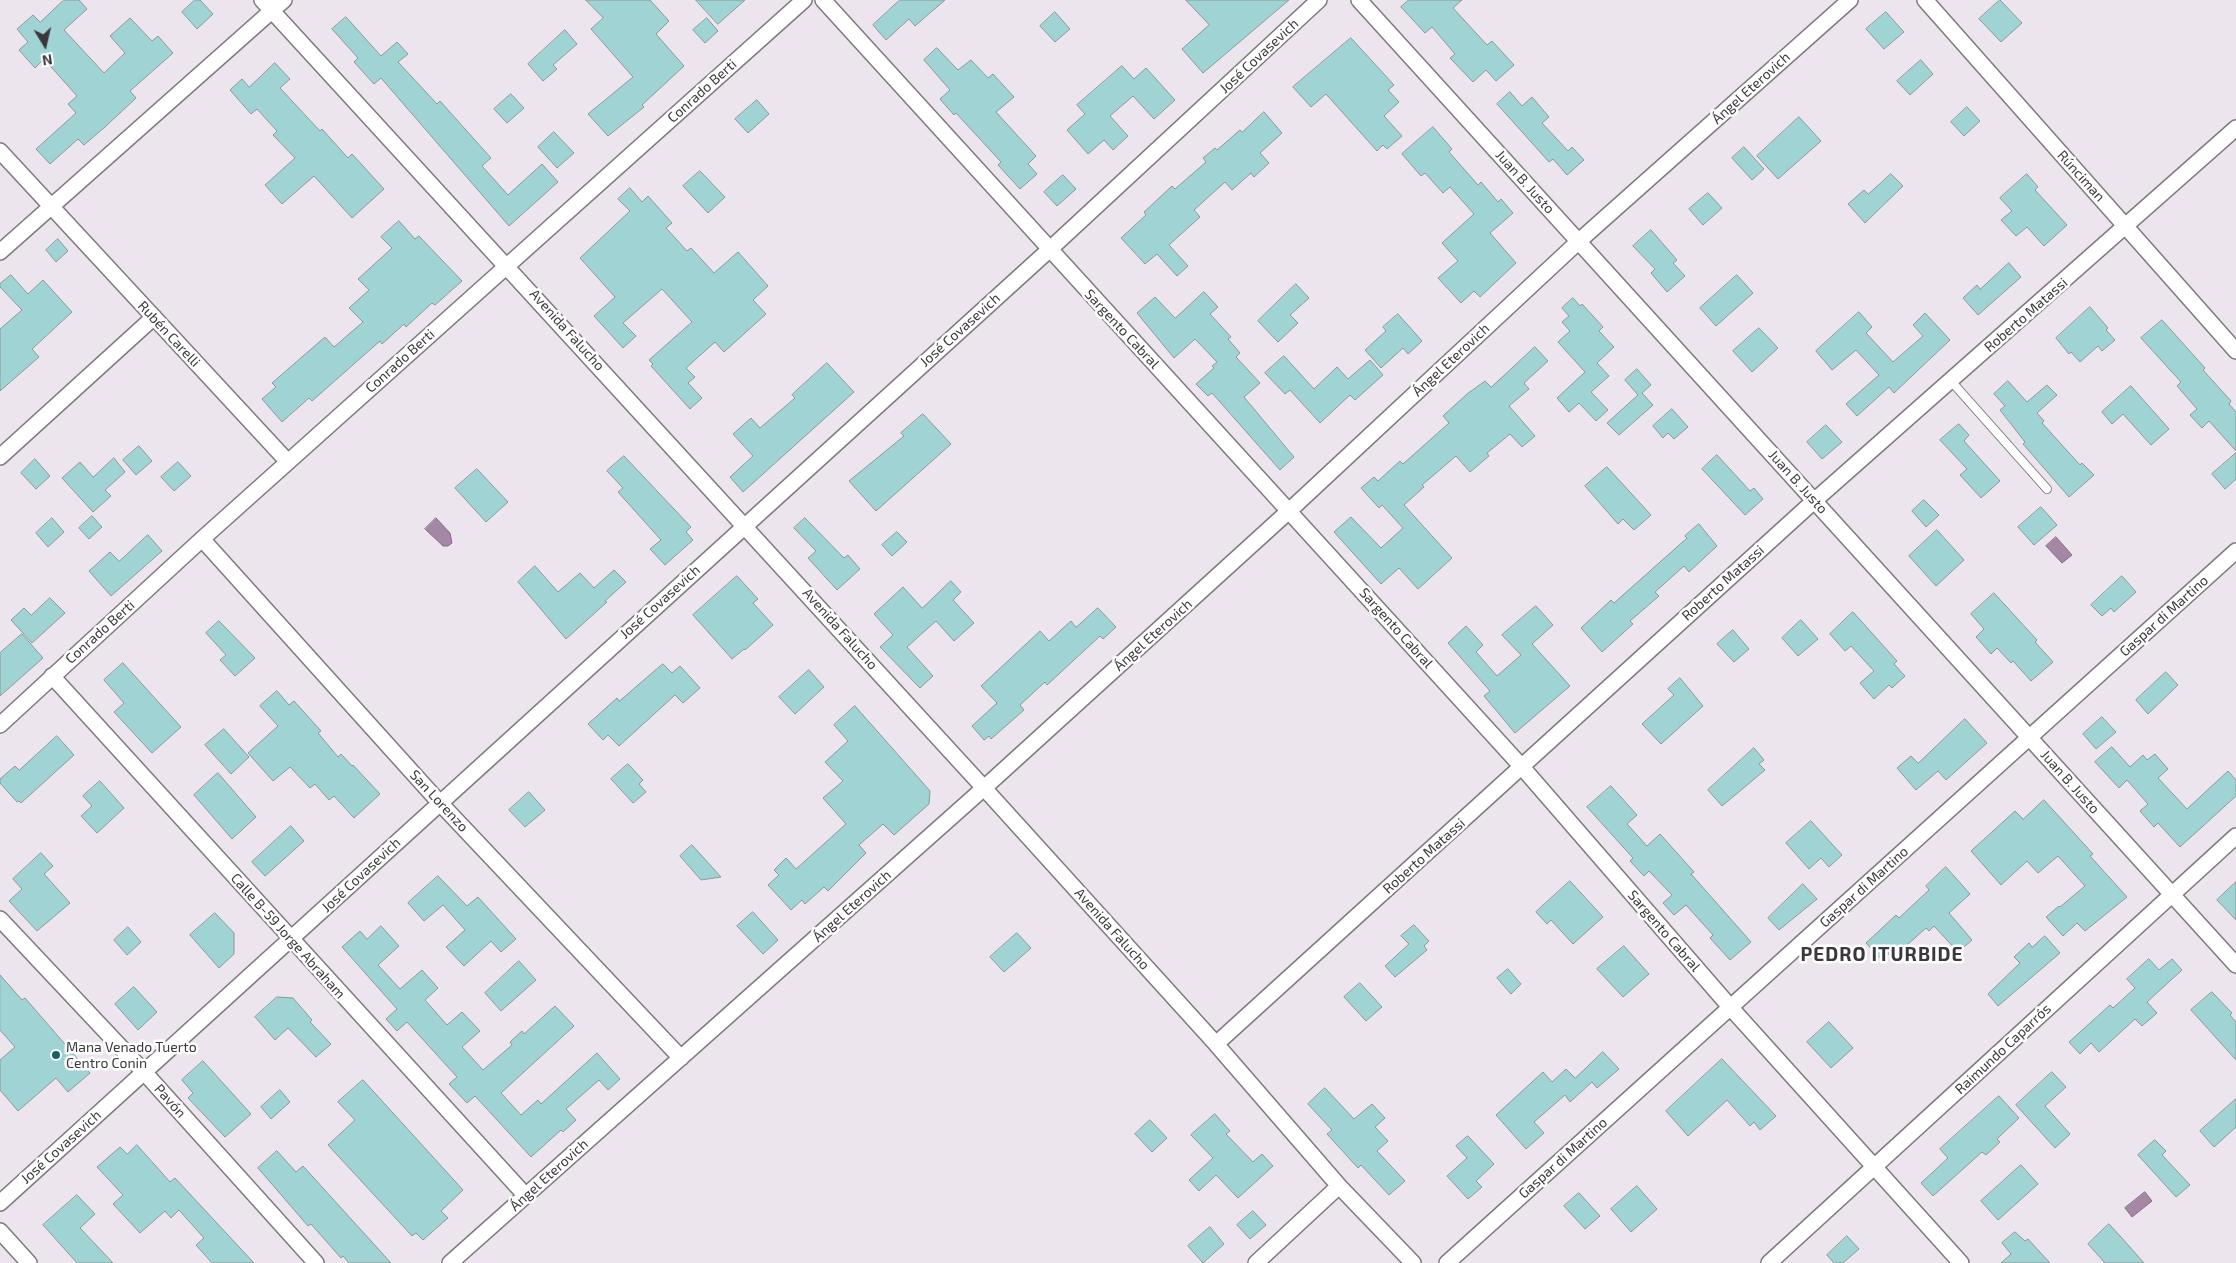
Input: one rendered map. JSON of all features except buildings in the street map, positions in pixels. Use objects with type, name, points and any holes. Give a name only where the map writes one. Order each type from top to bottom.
[{"type":"street","points":[[0,252],[267,6],[284,0]]},
{"type":"street","name":"Conrado Berti","points":[[0,724],[202,539],[804,0]]},
{"type":"street","name":"Sargento Cabral","points":[[823,0],[1049,250],[1290,510],[1522,767],[1730,1008],[1961,1263]]},
{"type":"street","name":"José Covasevich","points":[[0,1203],[291,940],[439,802],[1049,250],[1320,0]]},
{"type":"street","name":"Juan B. Justo","points":[[1359,0],[2236,964]]},
{"type":"street","name":"Ángel Eterovich","points":[[450,1263],[984,788],[1290,510],[1579,241],[1850,0]]},
{"type":"street","name":"Rúnciman","points":[[1926,0],[2236,351]]},
{"type":"street","name":"Avenida Falucho","points":[[267,6],[507,265],[984,788],[1216,1044],[1339,1186],[1413,1263]]},
{"type":"street","name":"Roberto Matassi","points":[[1216,1044],[1814,501],[2236,128]]},
{"type":"street","name":"Rubén Carelli","points":[[0,151],[288,462]]},
{"type":"street","points":[[0,457],[154,317]]},
{"type":"street","name":"San Lorenzo","points":[[202,539],[439,802],[681,1058]]},
{"type":"street","name":"Gaspar di Martino","points":[[1447,1263],[2236,551]]},
{"type":"street","name":"Calle B-59 Jorge Abraham","points":[[52,676],[526,1196]]},
{"type":"street","name":"Raimundo Caparrós","points":[[1769,1263],[2171,893],[2236,836]]},
{"type":"street","name":"Pavón","points":[[0,919],[144,1072],[316,1263]]},
{"type":"street","points":[[1256,1263],[1339,1186]]},
{"type":"street","points":[[0,1231],[29,1263]]},
{"type":"lane","points":[[1951,381],[2047,489]]},
{"type":"shaded area","points":[[436,518],[450,533],[452,543],[448,546],[443,546],[425,529]]},
{"type":"shaded area","points":[[2056,537],[2072,555],[2062,563],[2046,546]]},
{"type":"shaded area","points":[[2145,1192],[2152,1201],[2132,1217],[2125,1208]]},
{"type":"place","name":"Mana Venado Tuerto Centro Conin","points":[[56,1055]]},
{"type":"district","name":"PEDRO ITURBIDE","points":[[1882,955]]}]
